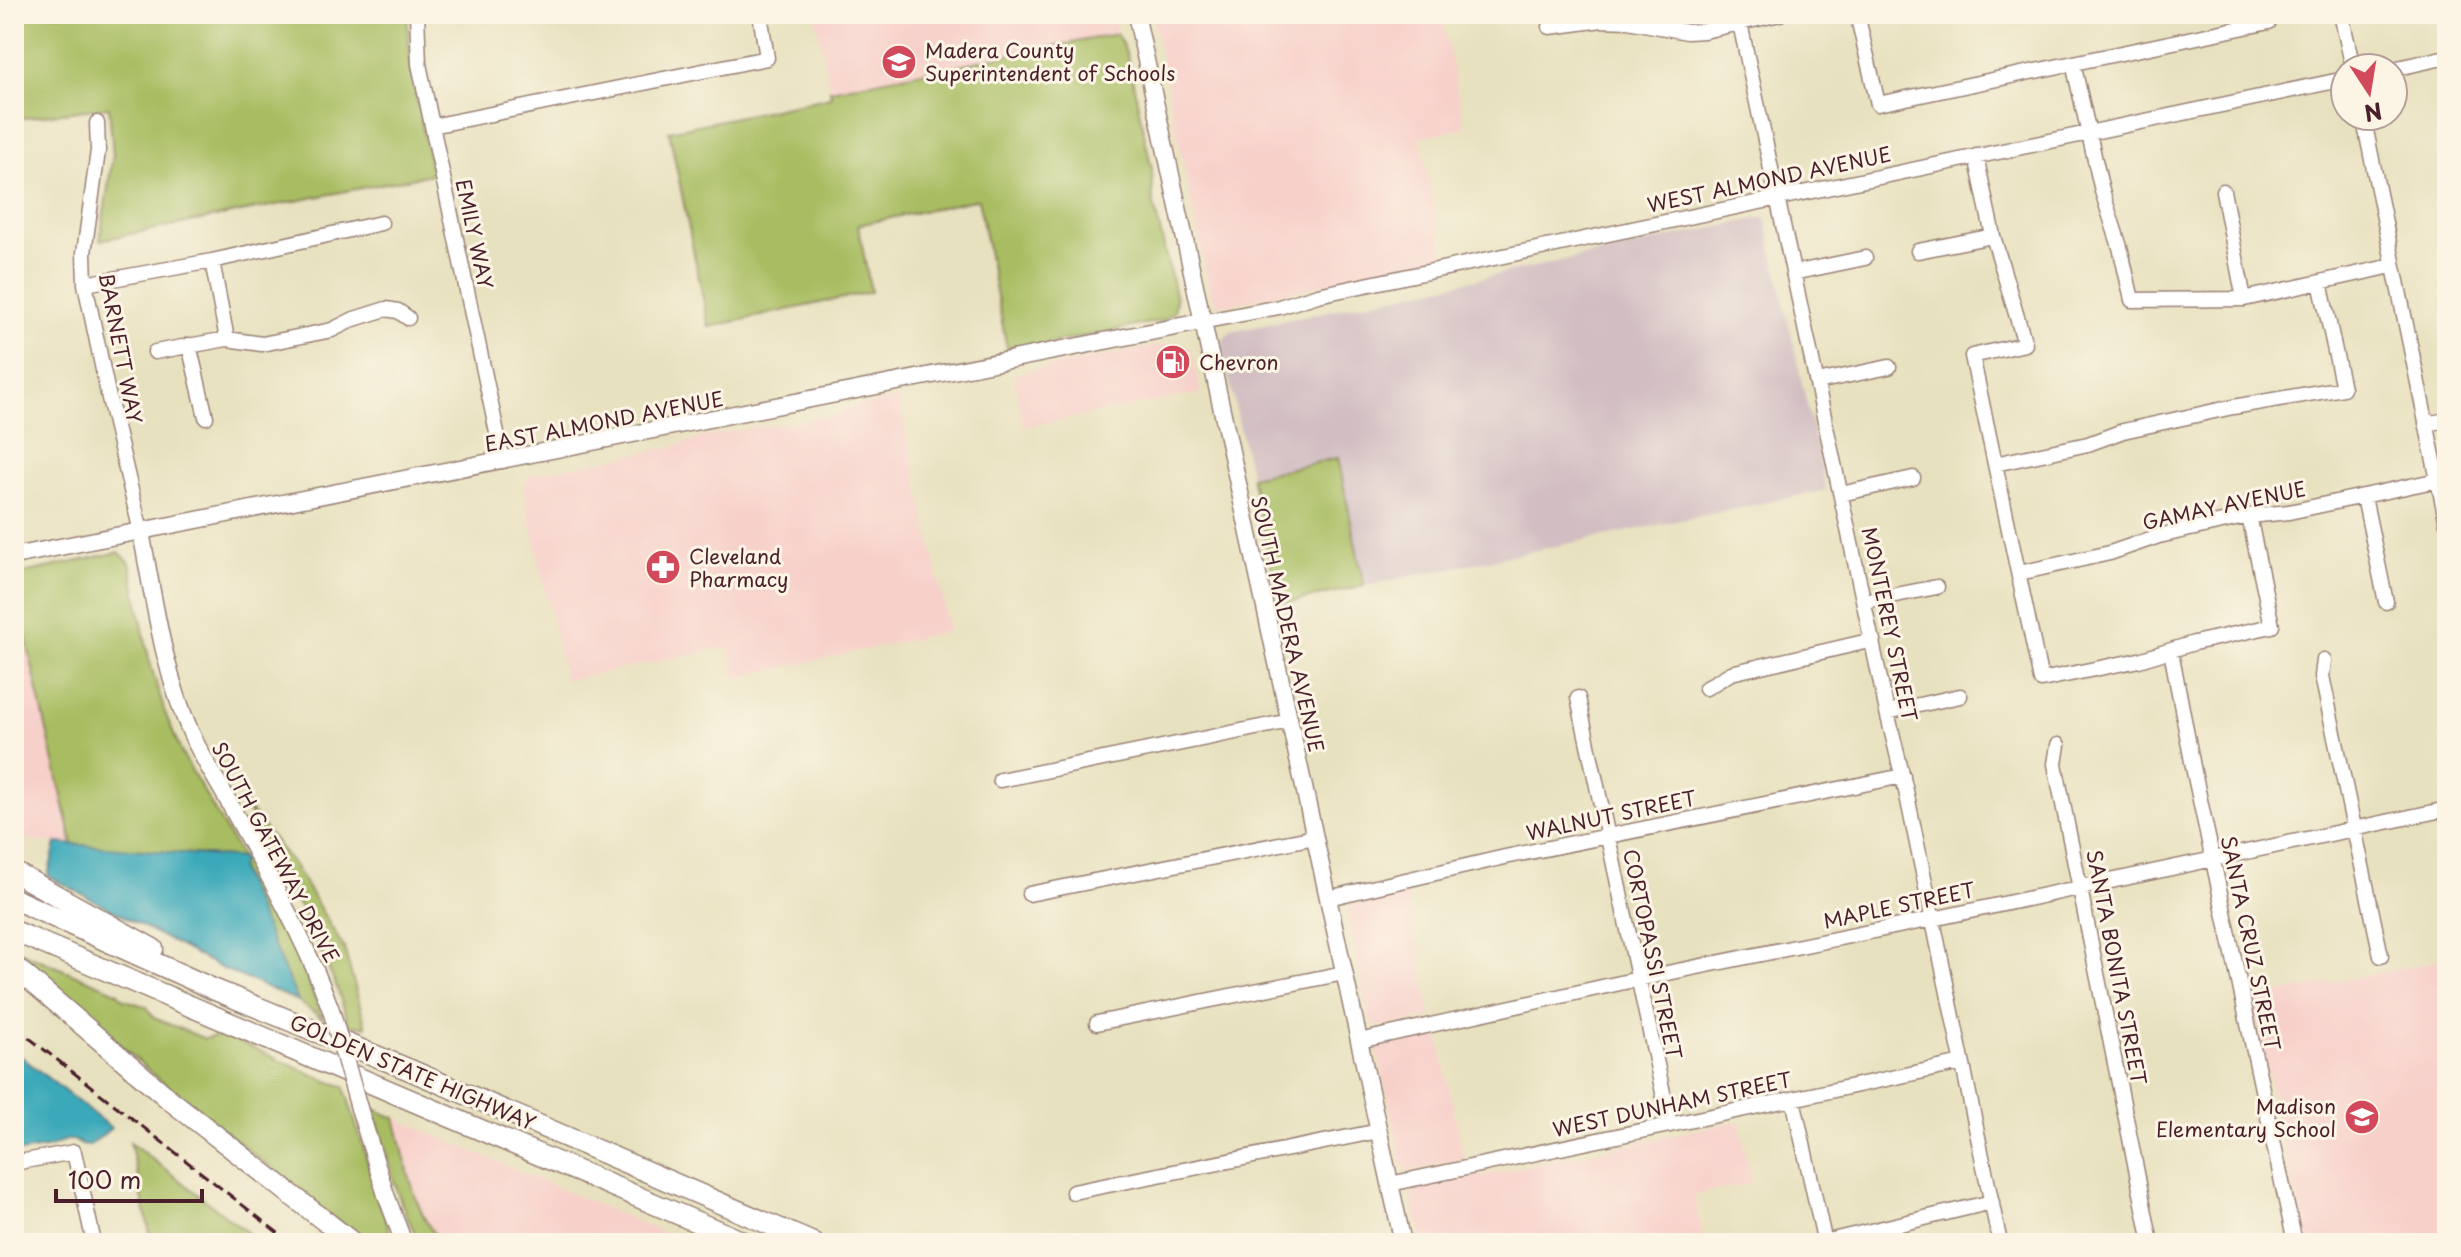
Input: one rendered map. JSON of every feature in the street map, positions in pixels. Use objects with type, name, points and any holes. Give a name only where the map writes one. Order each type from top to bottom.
[{"type":"highway","points":[[14,872],[185,966],[213,989]]},
{"type":"highway","name":"GOLDEN STATE HIGHWAY","points":[[14,899],[213,989],[813,1243]]},
{"type":"highway","name":"GOLDEN STATE HIGHWAY","points":[[14,931],[746,1243]]},
{"type":"highway","points":[[14,966],[169,1099],[353,1243]]},
{"type":"main road","name":"SOUTH MADERA AVENUE","points":[[1136,14],[1403,1243]]},
{"type":"main road","name":"EAST ALMOND AVENUE","points":[[14,556],[1201,322]]},
{"type":"main road","name":"SOUTH GATEWAY DRIVE","points":[[141,532],[168,667],[178,700],[192,735],[306,946],[331,1010],[382,1182],[404,1240]]},
{"type":"street","name":"EMILY WAY","points":[[418,14],[417,48],[503,461]]},
{"type":"street","points":[[432,126],[767,58],[760,14]]},
{"type":"street","points":[[1550,27],[1602,20],[1628,21],[1687,32],[1704,31],[1739,19],[1780,14]]},
{"type":"street","points":[[1857,14],[1878,104],[2268,18]]},
{"type":"street","points":[[2341,14],[2349,52]]},
{"type":"street","name":"MONTEREY STREET","points":[[1739,19],[1903,776],[2000,1243]]},
{"type":"street","points":[[2409,65],[2447,57]]},
{"type":"street","points":[[2073,63],[2102,191],[2120,247],[2132,300],[2244,299],[2392,266]]},
{"type":"street","name":"WEST ALMOND AVENUE","points":[[1201,322],[2329,82]]},
{"type":"street","name":"BARNETT WAY","points":[[97,123],[98,151],[84,253],[85,284],[141,532]]},
{"type":"street","points":[[2366,132],[2447,524]]},
{"type":"street","points":[[1976,156],[1993,236],[2025,344],[1972,356],[2041,680],[2139,660],[2194,643],[2272,626],[2249,516]]},
{"type":"street","points":[[2223,191],[2244,299]]},
{"type":"street","points":[[85,284],[212,261],[381,223]]},
{"type":"street","points":[[1918,251],[1993,236]]},
{"type":"street","points":[[1793,273],[1865,258]]},
{"type":"street","points":[[212,261],[227,339]]},
{"type":"street","points":[[1995,464],[2088,444],[2123,431],[2233,407],[2343,388],[2320,282]]},
{"type":"street","points":[[155,352],[227,339],[262,344],[332,330],[386,309],[398,311],[408,318]]},
{"type":"street","points":[[189,345],[206,417]]},
{"type":"street","points":[[1817,382],[1889,367]]},
{"type":"street","points":[[2426,424],[2447,420]]},
{"type":"street","points":[[1841,494],[1913,478]]},
{"type":"street","name":"GAMAY AVENUE","points":[[2019,573],[2110,553],[2159,536],[2249,516],[2289,512],[2438,480]]},
{"type":"street","points":[[2364,497],[2386,602]]},
{"type":"street","points":[[1865,601],[1937,587]]},
{"type":"street","points":[[1706,688],[1731,673],[1873,640]]},
{"type":"street","name":"SANTA CRUZ STREET","points":[[2171,651],[2295,1243]]},
{"type":"street","points":[[2324,660],[2322,676],[2381,956]]},
{"type":"street","points":[[1887,712],[1960,696]]},
{"type":"street","name":"CORTOPASSI STREET","points":[[1578,698],[1670,1125]]},
{"type":"street","points":[[1000,780],[1290,721]]},
{"type":"street","name":"SANTA BONITA STREET","points":[[2058,745],[2055,764],[2151,1243]]},
{"type":"street","name":"WALNUT STREET","points":[[1328,898],[1607,835],[1903,776]]},
{"type":"street","name":"MAPLE STREET","points":[[1359,1041],[1638,979],[2447,809]]},
{"type":"street","points":[[1029,894],[1315,837]]},
{"type":"street","points":[[1097,1023],[1344,973]]},
{"type":"street","name":"WEST DUNHAM STREET","points":[[1390,1184],[1962,1063]]},
{"type":"street","points":[[1793,1099],[1823,1243],[1992,1202]]},
{"type":"street","points":[[1073,1192],[1379,1131]]},
{"type":"street","points":[[14,1163],[74,1152],[94,1243]]},
{"type":"shaded area","name":"Madera County Superintendent of Schools","points":[[815,14],[1113,14],[1117,34],[830,90]]},
{"type":"shaded area","points":[[1152,14],[1441,14],[1465,128],[1420,137],[1445,259],[1226,305],[1217,303],[1211,295]]},
{"type":"shaded area","points":[[1765,217],[1826,490],[1364,586],[1338,459],[1251,477],[1222,347],[1224,338],[1231,332]]},
{"type":"shaded area","points":[[1177,342],[1191,350],[1201,393],[1024,427],[1013,374]]},
{"type":"shaded area","points":[[899,398],[950,631],[736,678],[728,647],[565,680],[523,487],[530,475],[761,426],[776,426],[822,416],[828,419],[845,409]]},
{"type":"shaded area","points":[[14,586],[73,845],[14,838]]},
{"type":"shaded area","points":[[1406,892],[1431,1017],[1379,1027],[1369,1020],[1347,912],[1354,902]]},
{"type":"shaded area","name":"Madison Elementary School","points":[[2447,959],[2447,1236],[2416,1243],[2305,1243],[2252,999]]},
{"type":"shaded area","points":[[1438,1035],[1464,1159],[1408,1171],[1403,1167],[1377,1051],[1379,1047]]},
{"type":"shaded area","points":[[395,1118],[687,1243],[442,1243],[435,1238],[417,1200]]},
{"type":"shaded area","points":[[1739,1121],[1752,1183],[1694,1195],[1704,1243],[1423,1243],[1411,1197],[1414,1190]]},
{"type":"green space","points":[[14,14],[407,14],[412,77],[432,174],[100,240],[113,155],[109,107],[14,119]]},
{"type":"green space","points":[[1117,34],[1127,54],[1152,170],[1153,200],[1176,299],[1174,312],[1164,320],[1038,346],[1007,348],[978,199],[858,225],[871,292],[709,327],[669,131],[831,97],[830,90]]},
{"type":"green space","points":[[1338,458],[1364,586],[1280,604],[1251,477]]},
{"type":"green space","points":[[119,552],[130,563],[149,659],[165,713],[182,754],[242,858],[73,845],[14,575]]},
{"type":"green space","points":[[243,801],[295,867],[344,948],[366,1027],[349,1025],[337,988],[307,920]]},
{"type":"green space","points":[[242,858],[268,895],[290,936],[323,1019],[298,1001],[240,870]]},
{"type":"green space","points":[[14,949],[117,992],[123,999],[147,1007],[154,1018],[205,1039],[222,1034],[344,1086],[393,1243],[366,1243],[155,1076],[14,954]]},
{"type":"green space","points":[[374,1109],[395,1118],[418,1203],[433,1232],[443,1243],[421,1243],[412,1228],[393,1178]]},
{"type":"green space","points":[[130,1142],[261,1243],[152,1243]]},
{"type":"water","points":[[56,843],[242,858],[240,870],[298,1001],[221,968],[48,876]]},
{"type":"water","points":[[14,1051],[111,1128],[89,1146],[66,1140],[50,1147],[14,1153]]},
{"type":"railway","points":[[14,1026],[291,1243]]},
{"type":"place","name":"Madera County Superintendent of Schools","points":[[899,62]]},
{"type":"place","name":"Chevron","points":[[1173,362]]},
{"type":"place","name":"Cleveland Pharmacy","points":[[663,567]]},
{"type":"place","name":"Madison Elementary School","points":[[2362,1117]]}]
